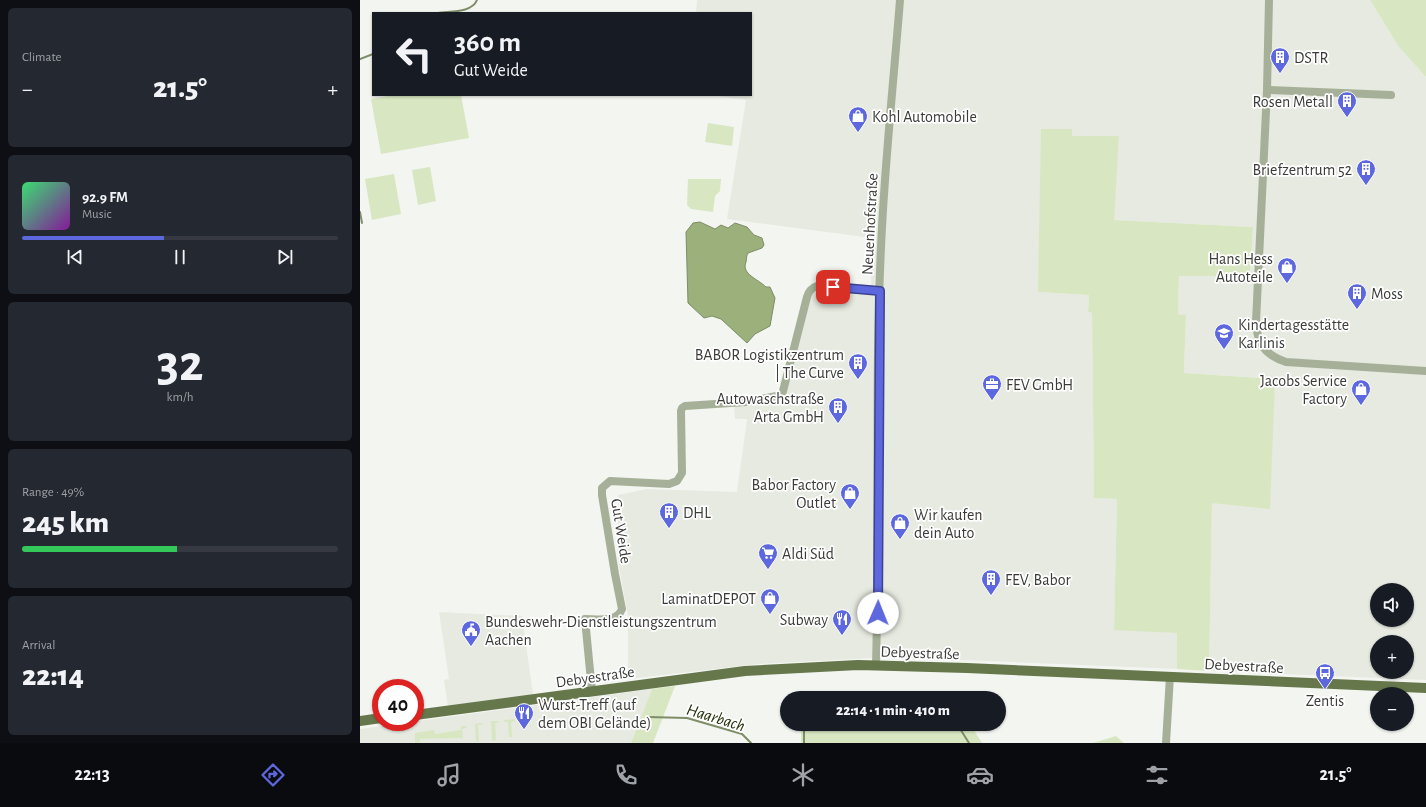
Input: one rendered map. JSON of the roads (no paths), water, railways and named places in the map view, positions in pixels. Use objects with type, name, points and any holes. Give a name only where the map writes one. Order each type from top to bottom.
[{"type":"main road","name":"Debyestraße","points":[[424,714],[745,671],[858,665],[1170,676],[1426,688]]},
{"type":"main road","points":[[360,721],[372,719]]},
{"type":"street","name":"Neuenhofstraße","points":[[876,665],[878,602],[880,291],[890,108],[900,0]]},
{"type":"street","points":[[1269,0],[1267,90],[1256,322],[1259,338],[1266,352],[1275,358],[1286,362],[1426,371]]},
{"type":"street","points":[[1267,90],[1391,96]]},
{"type":"street","name":"Gut Weide","points":[[592,691],[585,618],[614,619],[620,614],[622,609],[614,574],[602,488],[610,482],[669,484],[677,481],[682,473],[682,408],[686,406],[746,402],[782,395],[807,297],[809,291],[813,288],[817,286],[880,291]]},
{"type":"street","points":[[1166,743],[1170,676]]},
{"type":"waterway","points":[[446,12],[466,9],[477,0]]},
{"type":"waterway","points":[[360,59],[372,54]]},
{"type":"waterway","points":[[360,212],[362,223]]},
{"type":"waterway","name":"Haarbach","points":[[648,717],[687,718],[742,734],[751,743]]},
{"type":"waterway","name":"Haarbach","points":[[804,731],[804,743]]},
{"type":"waterway","name":"Haarbach","points":[[961,731],[969,743]]},
{"type":"place","name":"DSTR","points":[[1280,74]]},
{"type":"place","name":"Rosen Metall","points":[[1347,118]]},
{"type":"place","name":"Kohl Automobile","points":[[858,133]]},
{"type":"place","name":"Briefzentrum 52","points":[[1366,186]]},
{"type":"place","name":"Hans Hess Autoteile","points":[[1287,284]]},
{"type":"place","name":"Moss","points":[[1357,310]]},
{"type":"place","name":"Kindertagesstätte Karlinis","points":[[1224,350]]},
{"type":"place","name":"BABOR Logistikzentrum | The Curve","points":[[858,380]]},
{"type":"place","name":"FEV GmbH","points":[[992,401]]},
{"type":"place","name":"Jacobs Service Factory","points":[[1361,406]]},
{"type":"place","name":"Autowaschstraße Arta GmbH","points":[[838,424]]},
{"type":"place","name":"Babor Factory Outlet","points":[[850,510]]},
{"type":"place","name":"DHL","points":[[669,529]]},
{"type":"place","name":"Wir kaufen dein Auto","points":[[900,540]]},
{"type":"place","name":"Aldi Süd","points":[[768,570]]},
{"type":"place","name":"FEV, Babor","points":[[991,596]]},
{"type":"place","name":"LaminatDEPOT","points":[[770,615]]},
{"type":"place","name":"Subway","points":[[842,636]]},
{"type":"place","name":"Bundeswehr-Dienstleistungszentrum Aachen","points":[[471,647]]},
{"type":"place","name":"Zentis","points":[[1325,690]]},
{"type":"place","name":"Wurst-Treff (auf dem OBI Gelände)","points":[[524,730]]}]
